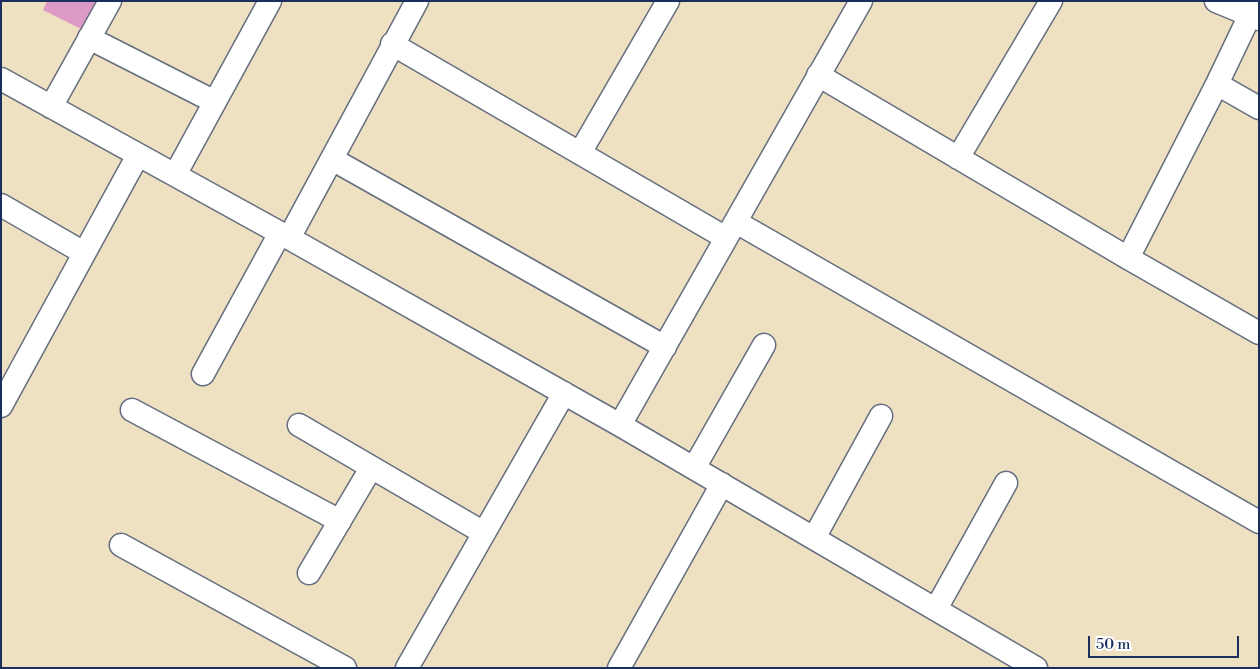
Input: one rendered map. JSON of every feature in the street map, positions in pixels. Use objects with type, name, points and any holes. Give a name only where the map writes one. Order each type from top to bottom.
[{"type":"street","points":[[51,107],[110,1]]},
{"type":"street","points":[[176,175],[270,1]]},
{"type":"street","points":[[203,374],[284,235],[332,159],[392,44],[417,1]]},
{"type":"street","points":[[580,153],[668,1]]},
{"type":"street","points":[[620,425],[861,1]]},
{"type":"street","points":[[958,158],[1051,1]]},
{"type":"street","points":[[1128,258],[1255,12],[1216,1]]},
{"type":"street","points":[[90,38],[215,102]]},
{"type":"street","points":[[392,44],[580,153],[731,230],[1259,522]]},
{"type":"street","points":[[818,74],[1128,258],[1259,333]]},
{"type":"street","points":[[1,79],[284,235],[564,393],[1036,668]]},
{"type":"street","points":[[1217,84],[1259,108]]},
{"type":"street","points":[[2,404],[138,155]]},
{"type":"street","points":[[332,159],[665,347]]},
{"type":"street","points":[[1,205],[84,253]]},
{"type":"street","points":[[694,468],[764,345]]},
{"type":"street","points":[[407,668],[564,393]]},
{"type":"street","points":[[132,410],[340,520]]},
{"type":"street","points":[[814,538],[881,416]]},
{"type":"street","points":[[299,426],[484,533]]},
{"type":"street","points":[[309,573],[371,468]]},
{"type":"street","points":[[936,609],[1006,483]]},
{"type":"street","points":[[628,665],[722,484]]},
{"type":"street","points":[[121,545],[344,668]]},
{"type":"building","points":[[47,1],[104,1],[89,33],[43,10]]}]
